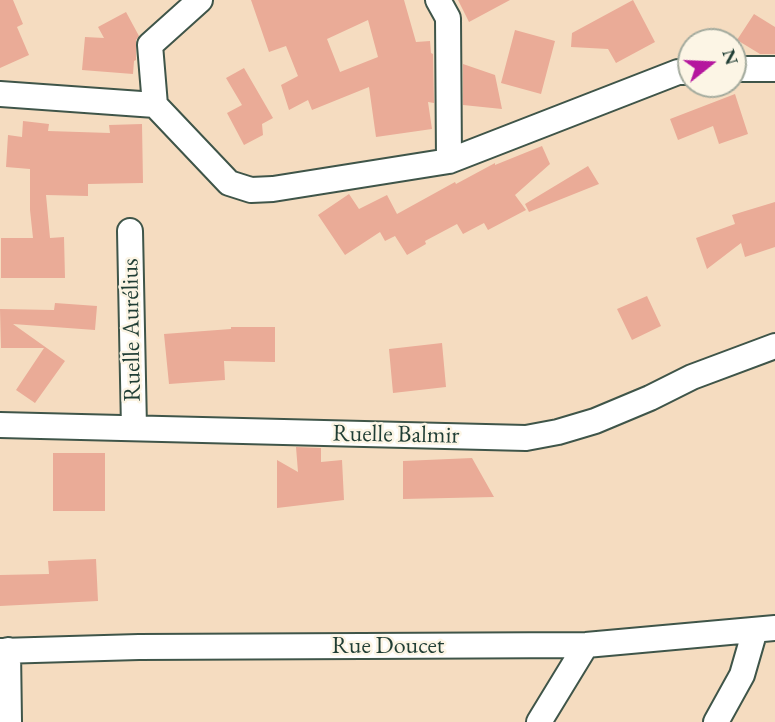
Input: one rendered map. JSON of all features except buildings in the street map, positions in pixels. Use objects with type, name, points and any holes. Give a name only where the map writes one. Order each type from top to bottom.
[{"type":"street","points":[[200,0],[150,45],[155,105],[229,183],[251,190],[449,162],[677,72]]},
{"type":"street","points":[[438,0],[448,18],[449,162]]},
{"type":"street","points":[[747,69],[775,69]]},
{"type":"street","points":[[0,94],[155,105]]},
{"type":"street","name":"Ruelle Aurélius","points":[[130,231],[134,428]]},
{"type":"street","name":"Ruelle Balmir","points":[[0,425],[526,438],[595,421],[692,377],[775,346]]},
{"type":"street","points":[[716,722],[765,629]]},
{"type":"street","name":"Rue Doucet","points":[[4,651],[139,647],[586,645],[765,629]]},
{"type":"street","points":[[539,722],[586,645]]},
{"type":"street","points":[[4,651],[9,722]]}]
